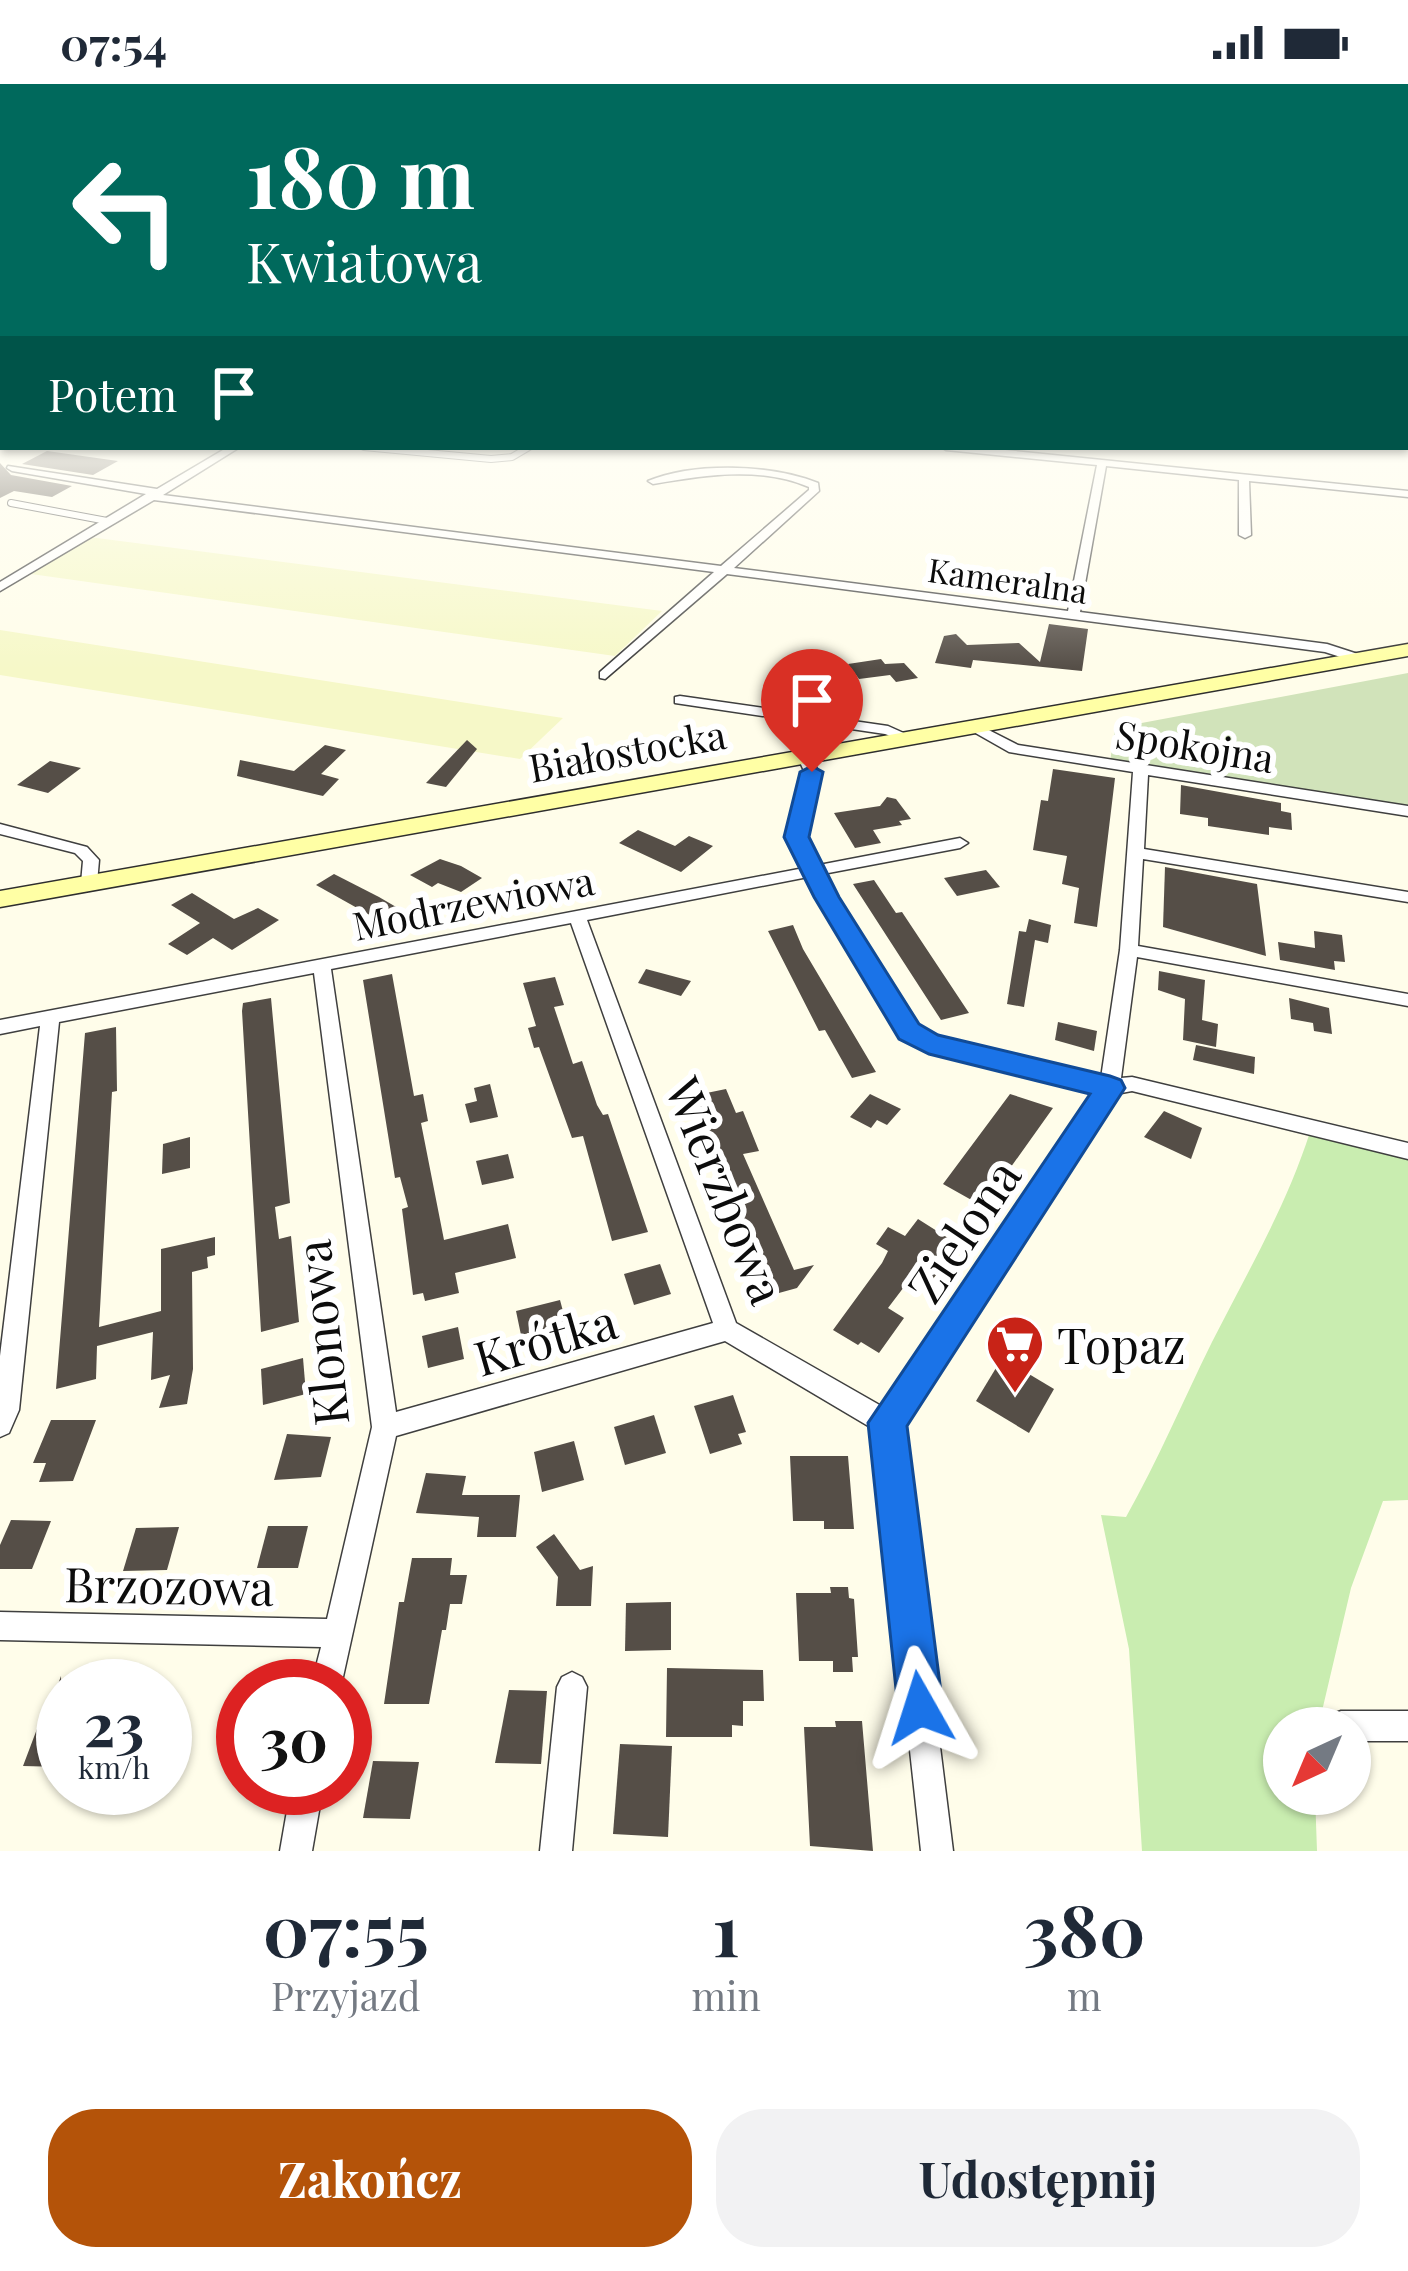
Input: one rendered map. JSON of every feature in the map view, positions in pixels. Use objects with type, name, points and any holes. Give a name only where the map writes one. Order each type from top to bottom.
[{"type":"street","points":[[0,587],[136,503]]},
{"type":"street","name":"Kameralna","points":[[225,503],[1327,648],[1359,659]]},
{"type":"street","points":[[605,675],[800,503]]},
{"type":"street","points":[[1073,615],[1094,503]]},
{"type":"street","points":[[1244,503],[1245,535]]},
{"type":"street","name":"Białostocka","points":[[0,899],[1408,650]]},
{"type":"street","points":[[680,700],[888,730],[910,739]]},
{"type":"street","name":"Spokojna","points":[[977,728],[1014,749],[1408,811]]},
{"type":"street","points":[[805,758],[813,775],[796,837],[909,1032],[929,1043],[1110,1088],[1132,1084],[1408,1151]]},
{"type":"street","points":[[1110,1088],[1129,950],[1141,771]]},
{"type":"street","points":[[0,829],[81,850],[91,860],[89,884]]},
{"type":"street","name":"Modrzewiowa","points":[[0,1027],[960,843]]},
{"type":"street","points":[[1137,853],[1408,897]]},
{"type":"street","name":"Wierzbowa","points":[[577,915],[727,1330],[887,1423]]},
{"type":"street","points":[[1129,950],[1408,1000]]},
{"type":"street","name":"Klonowa","points":[[322,966],[385,1427],[331,1659]]},
{"type":"street","points":[[0,1425],[6,1410],[50,1017]]},
{"type":"street","name":"Zielona","points":[[887,1423],[1110,1088]]},
{"type":"street","name":"Krótka","points":[[385,1427],[727,1330]]},
{"type":"street","points":[[887,1423],[937,1851]]},
{"type":"street","name":"Brzozowa","points":[[0,1627],[336,1633]]},
{"type":"street","points":[[556,1851],[572,1688]]},
{"type":"street","points":[[1371,1726],[1408,1726]]},
{"type":"street","points":[[296,1851],[302,1815]]},
{"type":"lane","points":[[13,503],[107,521]]},
{"type":"green space","points":[[89,537],[662,611],[615,656],[31,574]]},
{"type":"green space","points":[[0,630],[563,718],[520,759],[0,675]]},
{"type":"green space","points":[[1408,673],[1408,807],[1110,762],[1115,728]]},
{"type":"green space","points":[[1310,1132],[1408,1159],[1408,1500],[1383,1501],[1351,1588],[1323,1707],[1263,1707],[1263,1815],[1316,1815],[1317,1851],[1142,1851],[1129,1649],[1101,1515],[1126,1517]]},
{"type":"building","points":[[1049,624],[1088,629],[1082,671],[973,660],[971,668],[935,663],[944,636],[956,634],[967,645],[1019,643],[1040,662]]},
{"type":"building","points":[[881,659],[885,664],[904,663],[918,678],[896,682],[890,675],[859,679],[848,664]]},
{"type":"building","points":[[467,740],[477,749],[446,787],[426,783]]},
{"type":"building","points":[[325,745],[346,750],[321,774],[339,779],[323,796],[237,776],[240,760],[294,771]]},
{"type":"building","points":[[50,761],[81,768],[48,793],[17,785]]},
{"type":"building","points":[[1053,769],[1115,778],[1097,927],[1074,923],[1079,888],[1062,884],[1067,856],[1033,850],[1041,800],[1048,801]]},
{"type":"building","points":[[1181,785],[1281,803],[1281,811],[1291,813],[1292,830],[1269,827],[1269,835],[1208,826],[1208,818],[1180,814]]},
{"type":"building","points":[[887,797],[896,799],[911,819],[873,830],[881,843],[855,848],[834,813],[880,806]]},
{"type":"building","points":[[638,830],[675,846],[689,836],[713,846],[681,872],[619,843]]},
{"type":"building","points":[[440,859],[482,878],[461,892],[438,883],[432,887],[410,875]]},
{"type":"building","points":[[1165,867],[1257,884],[1266,956],[1163,927]]},
{"type":"building","points":[[986,870],[1000,887],[957,896],[944,878]]},
{"type":"building","points":[[334,874],[403,911],[384,923],[316,885]]},
{"type":"building","points":[[874,880],[896,913],[902,912],[969,1013],[941,1020],[853,884]]},
{"type":"building","points":[[192,893],[234,919],[258,908],[279,920],[232,950],[213,938],[187,955],[168,944],[200,923],[171,905]]},
{"type":"building","points":[[1029,919],[1051,925],[1048,943],[1035,940],[1024,1007],[1007,1004],[1019,931],[1026,932]]},
{"type":"building","points":[[793,925],[876,1072],[852,1078],[825,1030],[819,1031],[768,931]]},
{"type":"building","points":[[1314,931],[1342,935],[1345,962],[1334,961],[1335,970],[1280,960],[1278,942],[1315,948]]},
{"type":"building","points":[[646,969],[691,981],[681,996],[638,983]]},
{"type":"building","points":[[1159,971],[1205,980],[1202,1020],[1218,1024],[1216,1047],[1183,1040],[1185,999],[1158,990]]},
{"type":"building","points":[[392,974],[414,1096],[423,1094],[428,1121],[421,1123],[444,1240],[508,1224],[516,1258],[455,1273],[459,1293],[425,1301],[423,1293],[413,1295],[402,1209],[408,1207],[400,1177],[395,1178],[363,980]]},
{"type":"building","points":[[555,977],[564,1005],[554,1007],[573,1064],[582,1061],[597,1105],[603,1115],[608,1114],[648,1232],[612,1241],[583,1136],[572,1138],[539,1047],[534,1048],[528,1028],[536,1026],[523,983]]},
{"type":"building","points":[[271,998],[290,1203],[275,1207],[279,1239],[291,1236],[299,1322],[261,1332],[242,1011],[243,1003]]},
{"type":"building","points":[[1289,998],[1329,1008],[1332,1034],[1314,1031],[1313,1023],[1291,1019]]},
{"type":"building","points":[[1058,1022],[1097,1031],[1094,1051],[1055,1040]]},
{"type":"building","points":[[116,1027],[117,1091],[112,1092],[99,1327],[161,1311],[161,1249],[215,1237],[215,1255],[207,1257],[208,1268],[192,1272],[193,1369],[187,1404],[159,1408],[170,1375],[151,1380],[153,1332],[97,1346],[96,1379],[56,1389],[85,1033]]},
{"type":"building","points":[[1196,1045],[1255,1057],[1254,1074],[1193,1060]]},
{"type":"building","points":[[490,1084],[498,1117],[470,1123],[465,1104],[477,1101],[474,1088]]},
{"type":"building","points":[[726,1089],[736,1113],[743,1111],[759,1151],[743,1154],[794,1270],[814,1265],[797,1288],[768,1296],[698,1111],[693,1112],[687,1097]]},
{"type":"building","points":[[870,1094],[901,1109],[887,1125],[877,1120],[871,1128],[850,1117]]},
{"type":"building","points":[[1010,1094],[1053,1108],[986,1202],[978,1198],[975,1202],[943,1184]]},
{"type":"building","points":[[1164,1111],[1202,1128],[1191,1159],[1144,1137]]},
{"type":"building","points":[[190,1137],[190,1168],[162,1174],[163,1144]]},
{"type":"building","points":[[508,1154],[514,1178],[482,1185],[476,1161]]},
{"type":"building","points":[[918,1219],[959,1245],[933,1279],[928,1276],[922,1286],[910,1279],[888,1308],[904,1318],[879,1353],[833,1330],[882,1263],[888,1251],[876,1244],[888,1227],[905,1236]]},
{"type":"building","points":[[660,1264],[671,1294],[634,1305],[624,1274]]},
{"type":"building","points":[[560,1300],[568,1330],[531,1340],[529,1333],[521,1335],[516,1311]]},
{"type":"building","points":[[458,1327],[464,1359],[428,1368],[422,1336]]},
{"type":"building","points":[[303,1358],[306,1394],[263,1405],[261,1369]]},
{"type":"building","name":"Topaz","points":[[1002,1358],[1054,1389],[1029,1433],[976,1401]]},
{"type":"building","points":[[733,1395],[746,1432],[738,1434],[742,1444],[710,1454],[694,1406]]},
{"type":"building","points":[[654,1415],[666,1453],[625,1465],[614,1427]]},
{"type":"building","points":[[51,1420],[96,1420],[73,1481],[39,1482],[46,1463],[33,1463]]},
{"type":"building","points":[[287,1434],[331,1437],[321,1477],[274,1480]]},
{"type":"building","points":[[574,1441],[584,1480],[542,1492],[534,1452]]},
{"type":"building","points":[[790,1456],[848,1456],[854,1529],[824,1529],[824,1521],[793,1521]]},
{"type":"building","points":[[426,1473],[466,1476],[462,1495],[520,1495],[516,1537],[477,1537],[479,1517],[416,1513]]},
{"type":"building","points":[[11,1520],[51,1521],[32,1569],[0,1569],[0,1545]]},
{"type":"building","points":[[268,1526],[308,1526],[298,1568],[257,1568]]},
{"type":"building","points":[[179,1527],[167,1570],[123,1571],[136,1528]]},
{"type":"building","points":[[554,1534],[580,1570],[593,1566],[591,1606],[556,1606],[558,1577],[536,1547]]},
{"type":"building","points":[[412,1558],[452,1558],[450,1575],[467,1575],[462,1604],[450,1604],[429,1704],[384,1704],[399,1602],[404,1602]]},
{"type":"building","points":[[830,1587],[848,1587],[849,1598],[854,1599],[858,1657],[852,1657],[853,1672],[833,1672],[833,1661],[799,1661],[796,1593],[831,1593]]},
{"type":"building","points":[[671,1602],[671,1650],[625,1651],[626,1603]]},
{"type":"building","points":[[667,1668],[763,1670],[764,1701],[743,1701],[743,1726],[732,1725],[732,1737],[666,1737]]},
{"type":"building","points":[[509,1690],[547,1691],[541,1764],[495,1763]]},
{"type":"building","points":[[835,1721],[862,1721],[873,1851],[810,1846],[804,1727],[836,1727]]},
{"type":"building","points":[[36,1732],[36,1766],[23,1766]]},
{"type":"building","points":[[620,1744],[672,1746],[668,1837],[613,1834]]},
{"type":"building","points":[[373,1761],[419,1762],[410,1819],[363,1818],[372,1815]]},
{"type":"place","name":"Topaz","points":[[1015,1395]]},
{"type":"route","points":[[812,772],[796,837],[826,897],[909,1032],[929,1043],[1110,1088],[887,1423],[920,1708]]}]
